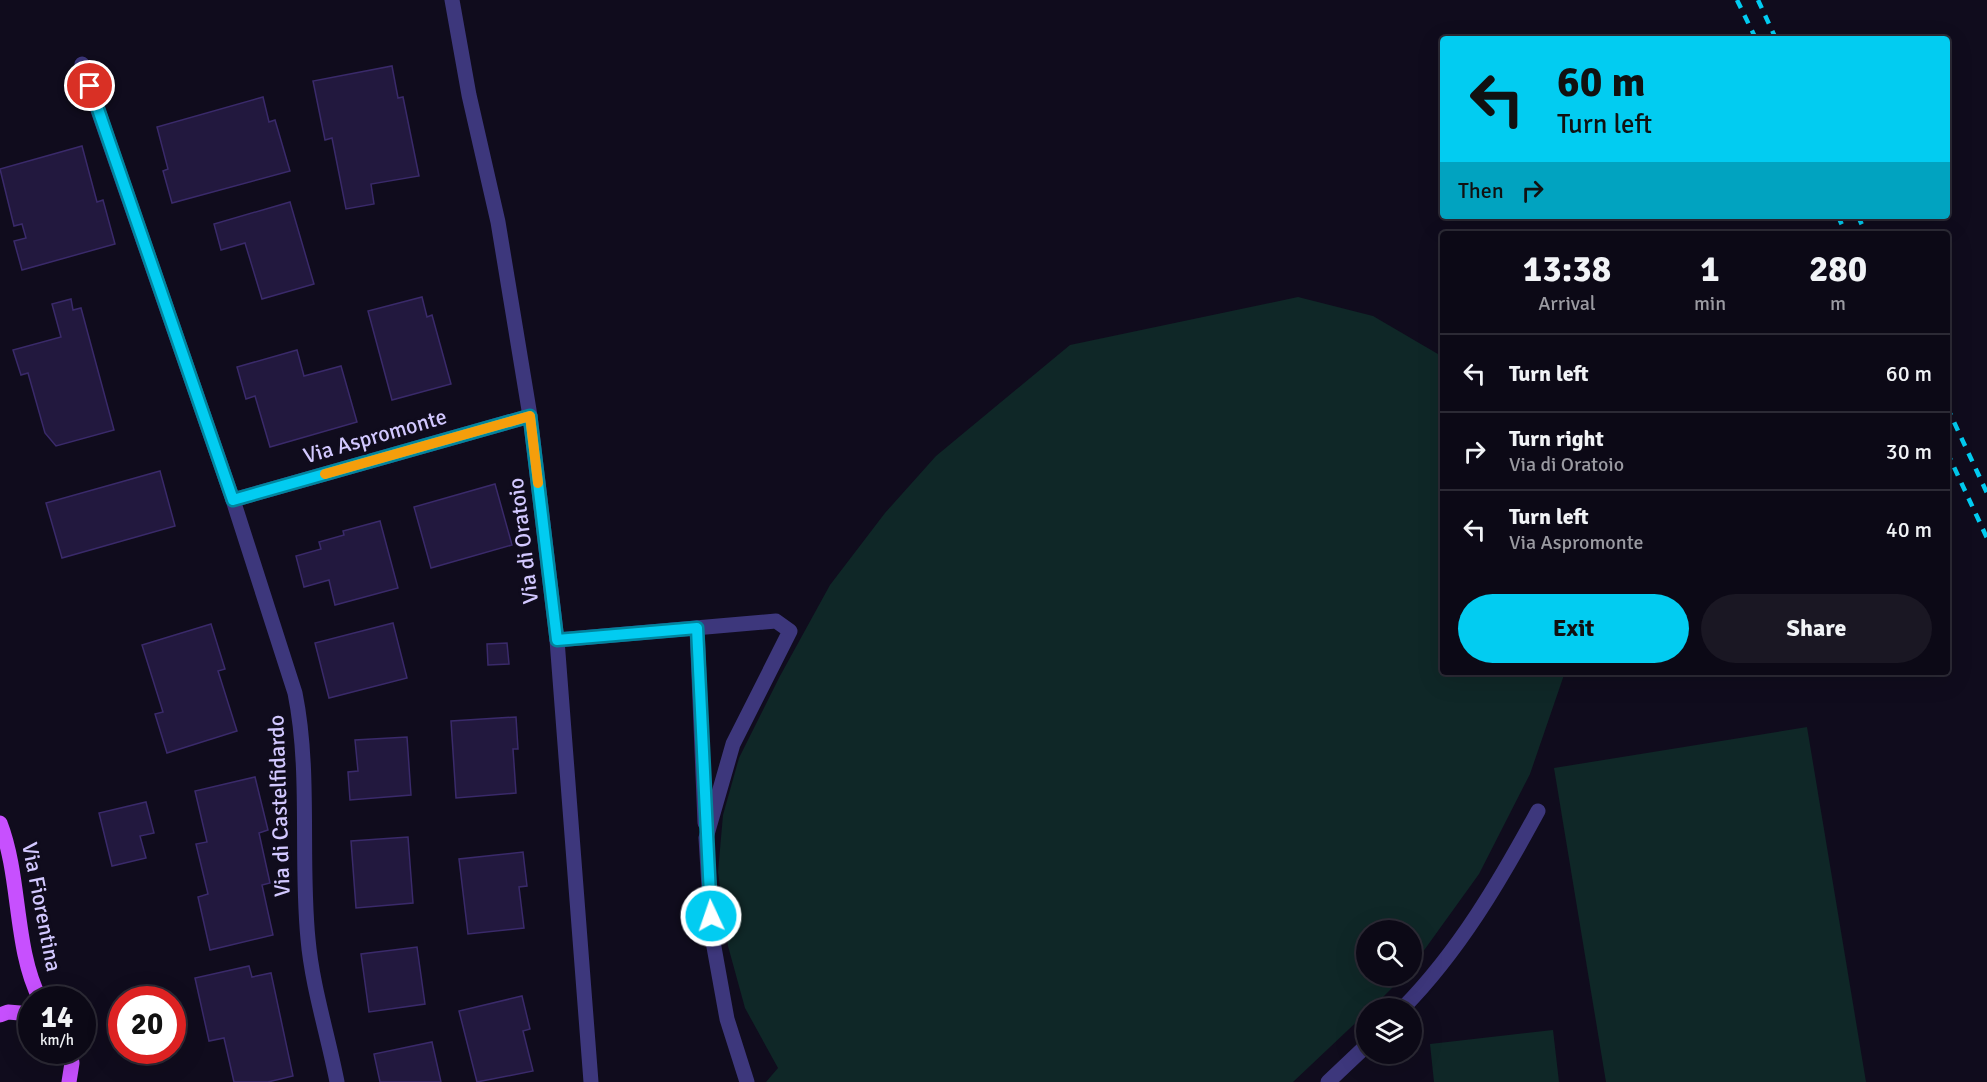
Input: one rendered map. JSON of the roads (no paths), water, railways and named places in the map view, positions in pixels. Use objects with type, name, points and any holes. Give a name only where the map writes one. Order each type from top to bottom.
[{"type":"main road","name":"Via Fiorentina","points":[[0,823],[9,850],[31,975],[35,986]]},
{"type":"main road","points":[[0,1015],[18,1012]]},
{"type":"main road","points":[[70,1064],[70,1081]]},
{"type":"street","name":"Via di Oratoio","points":[[452,0],[469,95],[498,222],[530,416],[557,640],[591,1082]]},
{"type":"street","name":"Via di Castelfidardo","points":[[82,64],[233,500],[296,693],[301,722],[302,849],[308,941],[337,1082]]},
{"type":"street","name":"Via Aspromonte","points":[[233,500],[530,416]]},
{"type":"street","points":[[557,640],[776,621],[790,631],[733,744],[706,838]]},
{"type":"street","points":[[697,628],[712,936],[727,1018],[745,1081]]},
{"type":"street","points":[[1412,998],[1475,918],[1538,811]]},
{"type":"street","points":[[1328,1082],[1356,1055]]},
{"type":"railway","points":[[1737,0],[1755,36]]},
{"type":"railway","points":[[1758,0],[1775,36]]},
{"type":"railway","points":[[1839,219],[1845,231]]},
{"type":"railway","points":[[1859,219],[1865,231]]},
{"type":"railway","points":[[1950,413],[1987,493]]},
{"type":"railway","points":[[1950,458],[1987,538]]}]
